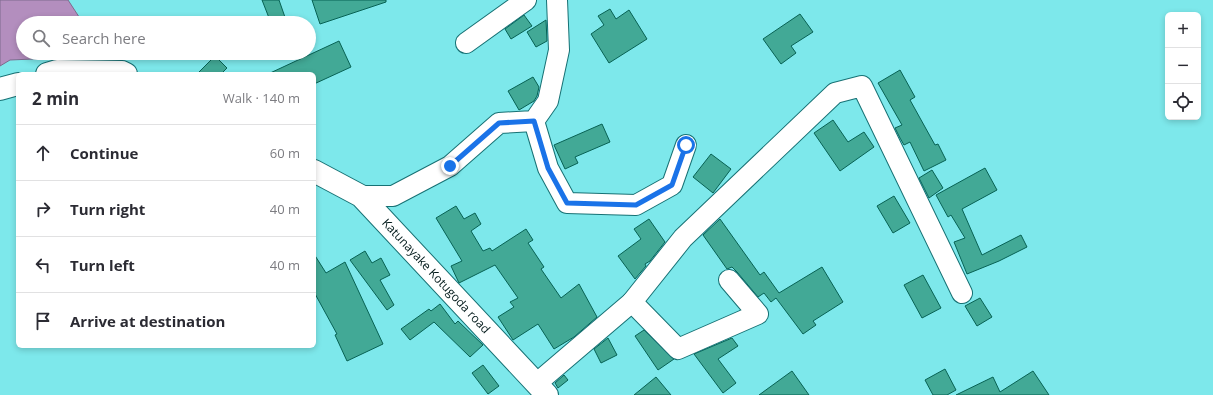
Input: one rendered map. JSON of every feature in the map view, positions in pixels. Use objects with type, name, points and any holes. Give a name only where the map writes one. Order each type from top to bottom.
[{"type":"main road","points":[[52,72],[57,70],[122,72]]},
{"type":"main road","name":"Katunayake Kotugoda road","points":[[316,172],[362,196],[542,389]]},
{"type":"street","points":[[466,43],[526,0]]},
{"type":"street","points":[[534,121],[548,101],[559,50],[557,0]]},
{"type":"street","points":[[542,389],[632,302],[683,238],[835,93],[862,86],[962,293]]},
{"type":"street","points":[[534,121],[548,168],[567,203],[636,205],[672,185],[686,145]]},
{"type":"street","points":[[362,196],[393,196],[450,166],[499,123],[534,121]]},
{"type":"street","points":[[632,302],[678,349],[758,314],[729,280]]},
{"type":"shaded area","points":[[0,0],[68,0],[78,16],[16,16],[16,60],[10,60],[0,66]]},
{"type":"building","points":[[262,0],[279,0],[285,16],[268,16]]},
{"type":"building","points":[[312,0],[386,0],[386,2],[320,24]]},
{"type":"building","points":[[610,9],[616,19],[629,10],[647,39],[609,63],[591,34],[604,25],[598,16]]},
{"type":"building","points":[[800,14],[813,32],[791,46],[796,53],[781,64],[763,39]]},
{"type":"building","points":[[524,15],[532,26],[511,39],[505,29]]},
{"type":"building","points":[[546,20],[547,41],[536,47],[527,32]]},
{"type":"building","points":[[339,41],[351,67],[316,83],[316,72],[272,72],[298,60],[316,60],[316,52]]},
{"type":"building","points":[[211,60],[219,60],[227,68],[223,72],[199,72]]},
{"type":"building","points":[[900,70],[915,97],[910,100],[935,145],[938,144],[946,160],[924,171],[910,142],[904,145],[900,138],[895,128],[902,125],[878,83]]},
{"type":"building","points":[[533,77],[539,87],[537,96],[534,101],[519,110],[508,91]]},
{"type":"building","points":[[833,120],[848,142],[864,132],[874,147],[840,171],[814,133]]},
{"type":"building","points":[[602,124],[610,142],[575,157],[578,163],[565,169],[554,145]]},
{"type":"building","points":[[711,154],[731,169],[713,193],[693,177]]},
{"type":"building","points":[[985,168],[997,190],[962,209],[982,255],[1021,235],[1027,247],[999,261],[967,274],[954,242],[965,238],[951,215],[948,217],[936,195]]},
{"type":"building","points":[[932,170],[943,188],[929,198],[919,178]]},
{"type":"building","points":[[894,196],[910,223],[893,233],[877,206]]},
{"type":"building","points":[[456,206],[464,219],[475,213],[481,224],[471,231],[483,251],[490,248],[492,251],[526,229],[533,240],[528,243],[544,267],[541,269],[561,298],[579,284],[597,317],[574,337],[554,349],[538,324],[513,340],[498,317],[514,307],[510,302],[518,298],[495,265],[459,283],[451,266],[462,261],[436,218]]},
{"type":"building","points":[[649,219],[665,242],[650,261],[645,264],[646,266],[635,279],[618,256],[641,239],[634,229]]},
{"type":"building","points":[[720,219],[760,275],[764,272],[779,293],[822,267],[843,302],[813,321],[816,325],[803,334],[776,298],[771,302],[764,293],[758,297],[732,267],[727,269],[703,235]]},
{"type":"building","points":[[365,251],[372,263],[381,258],[390,275],[380,280],[394,305],[387,310],[350,260]]},
{"type":"building","points":[[316,257],[326,273],[345,262],[383,344],[347,361],[335,335],[337,334],[316,296]]},
{"type":"building","points":[[923,275],[941,308],[922,318],[904,285]]},
{"type":"building","points":[[980,298],[992,317],[977,326],[965,306]]},
{"type":"building","points":[[440,304],[455,324],[458,321],[483,345],[470,357],[434,322],[410,340],[401,329],[429,309],[431,311]]},
{"type":"building","points":[[644,330],[674,359],[658,370],[635,336]]},
{"type":"building","points":[[608,338],[617,355],[601,363],[594,349]]},
{"type":"building","points":[[732,338],[738,346],[718,359],[736,383],[723,393],[694,354]]},
{"type":"building","points":[[483,365],[499,386],[488,394],[472,373]]},
{"type":"building","points":[[945,369],[956,390],[947,395],[933,395],[925,380]]},
{"type":"building","points":[[792,371],[809,395],[759,395]]},
{"type":"building","points":[[1033,371],[1049,395],[956,395],[993,377],[1000,392]]},
{"type":"building","points":[[564,375],[568,380],[558,388],[555,383]]},
{"type":"building","points":[[656,377],[671,395],[634,395]]},
{"type":"route","points":[[450,166],[499,123],[534,121],[548,168],[567,203],[636,205],[672,185],[686,145]]}]
